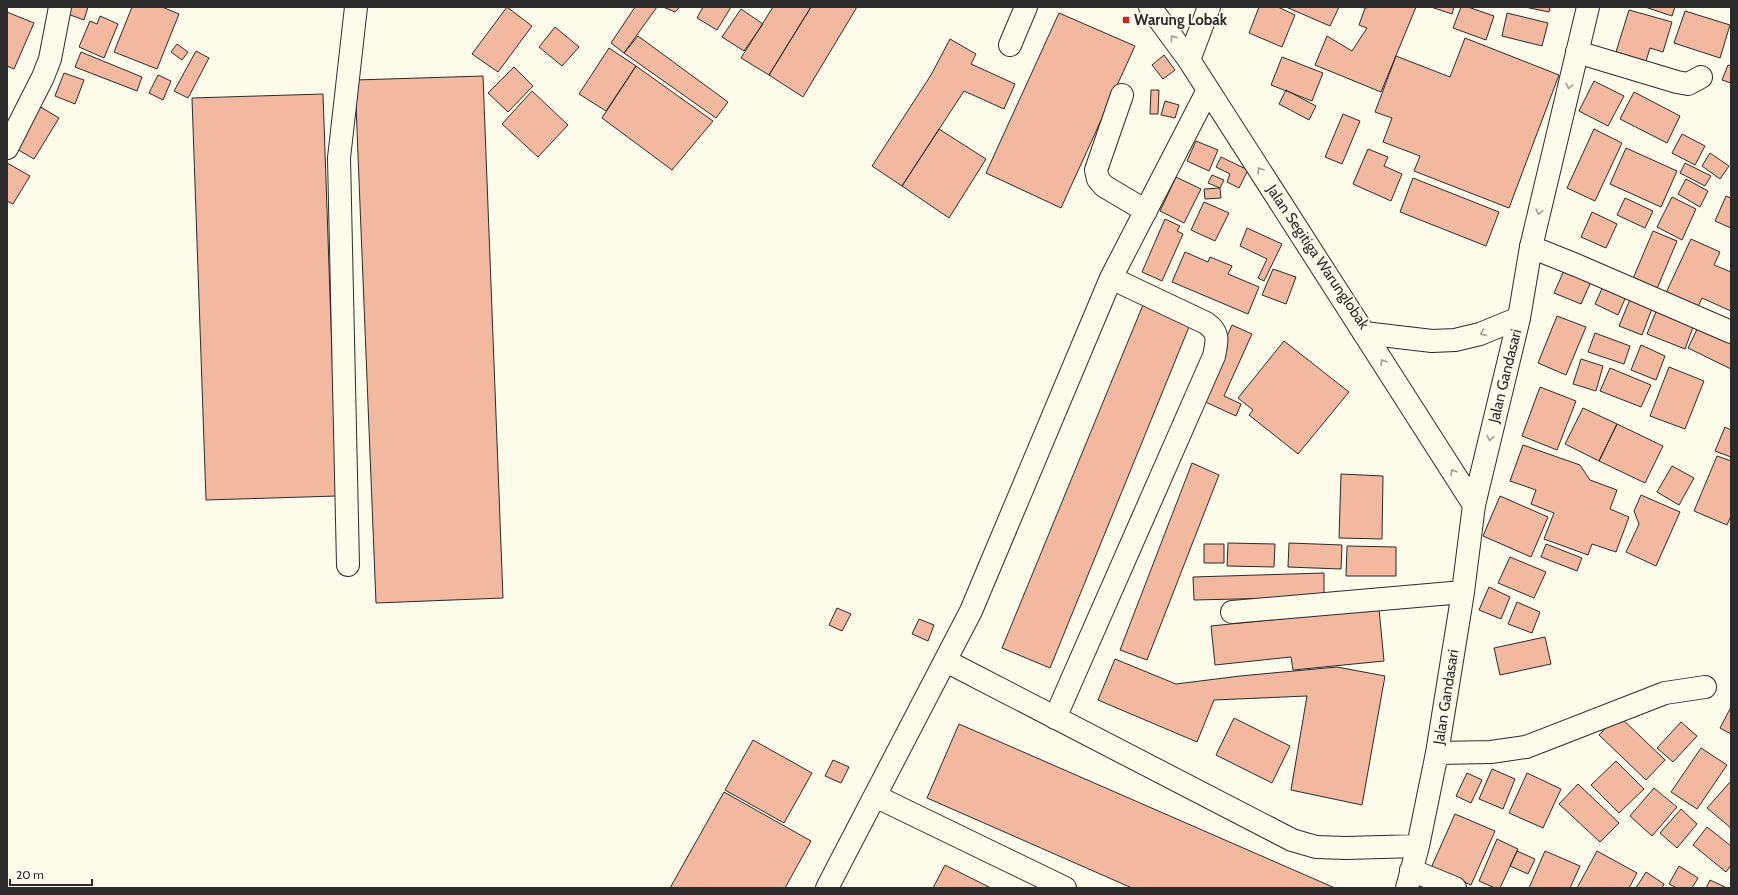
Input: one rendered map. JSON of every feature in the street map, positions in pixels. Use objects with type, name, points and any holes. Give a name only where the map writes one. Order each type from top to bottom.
[{"type":"street","points":[[7,148],[43,77],[50,59],[60,7]]},
{"type":"street","points":[[348,565],[339,158],[356,7]]},
{"type":"street","points":[[1010,45],[1026,7]]},
{"type":"street","name":"Jalan Segitiga Warunglobak","points":[[1150,7],[1189,60],[1364,333],[1432,341],[1454,340],[1480,334],[1519,318]]},
{"type":"street","points":[[1189,60],[1209,7]]},
{"type":"street","points":[[1519,318],[1531,247],[1588,7]]},
{"type":"street","points":[[1577,52],[1677,82],[1688,84],[1702,77]]},
{"type":"street","points":[[828,888],[971,610],[1111,278],[1208,90]]},
{"type":"street","points":[[1122,95],[1096,170],[1098,179],[1104,186],[1146,210]]},
{"type":"street","points":[[1531,247],[1591,271],[1731,332]]},
{"type":"street","points":[[1055,718],[1214,356],[1216,346],[1215,331],[1206,323],[1111,278]]},
{"type":"street","name":"Jalan Gandasari","points":[[1409,879],[1418,846],[1437,753],[1463,592],[1474,505],[1519,318]]},
{"type":"street","points":[[1364,333],[1474,505]]},
{"type":"street","points":[[1232,612],[1463,592]]},
{"type":"street","points":[[946,660],[1292,840],[1316,847],[1339,848],[1418,846]]},
{"type":"street","points":[[1437,753],[1491,752],[1526,747],[1665,693],[1705,687]]},
{"type":"street","points":[[875,796],[1065,888]]},
{"type":"street","points":[[1409,879],[1455,888]]},
{"type":"building","points":[[67,7],[88,7],[84,20],[65,13]]},
{"type":"building","points":[[132,7],[162,7],[179,14],[157,69],[114,52]]},
{"type":"building","points":[[507,7],[532,26],[498,72],[472,54]]},
{"type":"building","points":[[635,7],[657,7],[624,53],[611,43]]},
{"type":"building","points":[[663,7],[680,7],[675,12]]},
{"type":"building","points":[[703,7],[731,7],[717,30],[697,18]]},
{"type":"building","points":[[773,7],[811,7],[769,75],[741,58]]},
{"type":"building","points":[[811,7],[857,7],[803,97],[769,75]]},
{"type":"building","points":[[1259,7],[1278,7],[1295,15],[1282,47],[1249,33]]},
{"type":"building","points":[[1286,7],[1339,7],[1330,26]]},
{"type":"building","points":[[1416,7],[1381,92],[1315,65],[1327,36],[1352,51],[1367,28],[1359,25],[1365,8]]},
{"type":"building","points":[[1431,7],[1454,7],[1452,14]]},
{"type":"building","points":[[1461,7],[1468,7],[1494,16],[1486,40],[1453,28]]},
{"type":"building","points":[[1525,7],[1550,7],[1549,12]]},
{"type":"building","points":[[1645,7],[1675,7],[1672,16]]},
{"type":"building","points":[[741,9],[763,24],[744,51],[722,37]]},
{"type":"building","points":[[1629,10],[1672,22],[1663,52],[1650,48],[1646,61],[1616,52]]},
{"type":"building","points":[[1685,11],[1730,25],[1720,58],[1674,43]]},
{"type":"building","points":[[7,12],[34,23],[14,69],[7,66]]},
{"type":"building","points":[[1059,13],[1135,46],[1061,208],[986,173]]},
{"type":"building","points":[[1507,13],[1548,23],[1542,46],[1502,36]]},
{"type":"building","points":[[100,16],[118,24],[104,58],[79,47],[90,21],[97,24]]},
{"type":"building","points":[[555,27],[579,47],[562,66],[539,47]]},
{"type":"building","points":[[638,36],[728,102],[716,118],[624,53]]},
{"type":"building","points":[[1465,38],[1559,75],[1509,208],[1414,171],[1420,156],[1383,142],[1392,118],[1375,112],[1396,56],[1450,77]]},
{"type":"building","points":[[950,39],[976,54],[971,64],[1015,84],[1004,109],[964,91],[902,186],[872,166],[931,75]]},
{"type":"building","points":[[177,44],[188,52],[182,60],[171,52]]},
{"type":"building","points":[[609,48],[636,66],[606,111],[579,94]]},
{"type":"building","points":[[196,51],[209,58],[188,98],[174,91]]},
{"type":"building","points":[[81,52],[142,77],[137,91],[75,67]]},
{"type":"building","points":[[1164,55],[1175,70],[1163,79],[1152,65]]},
{"type":"building","points":[[1282,57],[1323,73],[1312,101],[1271,85]]},
{"type":"building","points":[[1728,65],[1731,66],[1731,83],[1722,80]]},
{"type":"building","points":[[636,66],[713,121],[672,170],[602,118]]},
{"type":"building","points":[[514,67],[533,86],[508,112],[488,93]]},
{"type":"building","points":[[64,73],[84,80],[75,104],[55,96]]},
{"type":"building","points":[[158,75],[171,81],[163,100],[149,93]]},
{"type":"building","points":[[483,76],[503,598],[376,603],[355,80]]},
{"type":"building","points":[[1594,81],[1624,96],[1608,126],[1579,111]]},
{"type":"building","points":[[1151,90],[1159,90],[1158,114],[1150,114]]},
{"type":"building","points":[[1286,90],[1316,106],[1309,120],[1279,104]]},
{"type":"building","points":[[532,91],[568,125],[538,157],[502,124]]},
{"type":"building","points":[[1634,92],[1680,116],[1667,143],[1620,119]]},
{"type":"building","points":[[323,94],[337,496],[206,500],[192,98]]},
{"type":"building","points":[[1165,101],[1179,105],[1175,118],[1161,115]]},
{"type":"building","points":[[39,106],[59,118],[34,159],[15,148]]},
{"type":"building","points":[[1343,114],[1360,121],[1342,164],[1325,157]]},
{"type":"building","points":[[939,129],[986,159],[949,218],[902,186]]},
{"type":"building","points":[[1594,129],[1622,143],[1595,201],[1567,188]]},
{"type":"building","points":[[1682,134],[1705,146],[1695,165],[1672,153]]},
{"type":"building","points":[[1196,141],[1218,150],[1209,171],[1187,161]]},
{"type":"building","points":[[1626,148],[1677,171],[1661,207],[1610,184]]},
{"type":"building","points":[[1368,149],[1388,157],[1384,166],[1402,174],[1391,201],[1353,184]]},
{"type":"building","points":[[1710,153],[1729,166],[1720,179],[1702,166]]},
{"type":"building","points":[[1221,157],[1248,170],[1239,188],[1227,182],[1230,174],[1216,167]]},
{"type":"building","points":[[7,163],[30,176],[13,204],[7,201]]},
{"type":"building","points":[[1685,163],[1711,176],[1705,186],[1680,173]]},
{"type":"building","points":[[1212,175],[1224,180],[1220,188],[1208,183]]},
{"type":"building","points":[[1176,177],[1201,189],[1184,223],[1160,211]]},
{"type":"building","points":[[1413,178],[1499,212],[1486,246],[1400,212]]},
{"type":"building","points":[[1686,179],[1708,191],[1700,207],[1678,194]]},
{"type":"building","points":[[1220,188],[1221,198],[1205,199],[1204,189]]},
{"type":"building","points":[[1726,196],[1731,198],[1731,228],[1715,221]]},
{"type":"building","points":[[1672,197],[1696,209],[1682,240],[1657,227]]},
{"type":"building","points":[[1625,198],[1653,211],[1645,228],[1617,215]]},
{"type":"building","points":[[1204,202],[1229,213],[1215,241],[1191,230]]},
{"type":"building","points":[[1592,212],[1617,224],[1606,248],[1581,237]]},
{"type":"building","points":[[1165,219],[1180,226],[1177,231],[1183,234],[1162,281],[1142,272]]},
{"type":"building","points":[[1247,228],[1282,244],[1264,281],[1258,278],[1267,259],[1240,246]]},
{"type":"building","points":[[1653,231],[1677,241],[1656,291],[1632,281]]},
{"type":"building","points":[[1691,239],[1720,252],[1714,265],[1731,272],[1731,311],[1702,298],[1697,309],[1665,295]]},
{"type":"building","points":[[1185,252],[1208,262],[1210,257],[1232,266],[1228,274],[1259,287],[1248,314],[1172,282]]},
{"type":"building","points":[[1566,266],[1593,277],[1581,304],[1554,293]]},
{"type":"building","points":[[1273,269],[1296,277],[1286,304],[1262,295]]},
{"type":"building","points":[[1605,282],[1628,292],[1618,315],[1595,304]]},
{"type":"building","points":[[1631,297],[1653,306],[1642,335],[1619,326]]},
{"type":"building","points":[[1145,300],[1191,322],[1050,668],[1002,648]]},
{"type":"building","points":[[1659,304],[1696,319],[1685,349],[1647,334]]},
{"type":"building","points":[[1557,316],[1586,327],[1566,375],[1538,363]]},
{"type":"building","points":[[1700,323],[1731,338],[1731,369],[1688,348]]},
{"type":"building","points":[[1232,325],[1252,334],[1224,396],[1241,404],[1236,416],[1199,399]]},
{"type":"building","points":[[1595,333],[1630,346],[1624,364],[1588,352]]},
{"type":"building","points":[[1284,341],[1349,392],[1298,454],[1249,415],[1253,410],[1238,398]]},
{"type":"building","points":[[1641,345],[1665,356],[1656,380],[1631,370]]},
{"type":"building","points":[[1581,359],[1603,366],[1596,391],[1573,384]]},
{"type":"building","points":[[1669,367],[1704,381],[1685,429],[1650,416]]},
{"type":"building","points":[[1610,368],[1651,385],[1641,407],[1600,391]]},
{"type":"building","points":[[1540,387],[1576,401],[1557,450],[1522,436]]},
{"type":"building","points":[[1583,408],[1617,424],[1599,461],[1565,444]]},
{"type":"building","points":[[1617,424],[1663,446],[1645,483],[1599,461]]},
{"type":"building","points":[[1725,427],[1731,430],[1731,457],[1715,451]]},
{"type":"building","points":[[1523,445],[1580,465],[1590,480],[1617,490],[1610,509],[1629,517],[1616,552],[1592,544],[1588,555],[1544,539],[1554,513],[1531,504],[1536,490],[1510,481]]},
{"type":"building","points":[[1717,456],[1731,461],[1731,516],[1727,525],[1694,511]]},
{"type":"building","points":[[1192,463],[1219,475],[1147,660],[1120,650]]},
{"type":"building","points":[[1672,466],[1694,478],[1679,505],[1657,492]]},
{"type":"building","points":[[1341,474],[1383,476],[1382,539],[1339,538]]},
{"type":"building","points":[[1641,495],[1680,512],[1656,566],[1626,552],[1639,524],[1634,511]]},
{"type":"building","points":[[1500,496],[1548,517],[1531,557],[1483,536]]},
{"type":"building","points":[[1228,543],[1275,544],[1274,567],[1227,566]]},
{"type":"building","points":[[1289,543],[1342,545],[1341,569],[1288,567]]},
{"type":"building","points":[[1204,544],[1224,544],[1224,563],[1204,563]]},
{"type":"building","points":[[1546,544],[1582,558],[1577,571],[1541,557]]},
{"type":"building","points":[[1347,546],[1396,547],[1396,576],[1346,576]]},
{"type":"building","points":[[1510,557],[1546,572],[1534,598],[1498,583]]},
{"type":"building","points":[[1324,573],[1324,597],[1194,600],[1193,577]]},
{"type":"building","points":[[1489,587],[1510,597],[1501,619],[1479,610]]},
{"type":"building","points":[[1517,602],[1540,612],[1532,633],[1508,624]]},
{"type":"building","points":[[837,608],[851,614],[842,631],[829,625]]},
{"type":"building","points":[[1379,609],[1384,661],[1293,670],[1291,657],[1215,665],[1211,626]]},
{"type":"building","points":[[919,619],[934,625],[928,641],[912,634]]},
{"type":"building","points":[[1545,637],[1551,664],[1500,675],[1494,648]]},
{"type":"building","points":[[1115,659],[1176,684],[1240,676],[1337,667],[1385,676],[1362,805],[1291,790],[1307,696],[1214,700],[1197,742],[1098,700]]},
{"type":"building","points":[[1731,707],[1731,734],[1720,728]]},
{"type":"building","points":[[1618,715],[1665,760],[1646,780],[1599,735]]},
{"type":"building","points":[[1234,718],[1290,746],[1272,783],[1216,755]]},
{"type":"building","points":[[1681,722],[1697,736],[1673,762],[1657,748]]},
{"type":"building","points":[[959,724],[1335,888],[1132,888],[927,798]]},
{"type":"building","points":[[753,740],[812,773],[784,823],[725,790]]},
{"type":"building","points":[[1701,748],[1727,765],[1697,809],[1671,792]]},
{"type":"building","points":[[833,760],[849,767],[841,783],[825,776]]},
{"type":"building","points":[[1616,761],[1644,789],[1619,813],[1591,785]]},
{"type":"building","points":[[1492,769],[1515,779],[1503,809],[1479,799]]},
{"type":"building","points":[[1467,773],[1482,780],[1471,803],[1456,796]]},
{"type":"building","points":[[1527,773],[1561,789],[1543,828],[1509,813]]},
{"type":"building","points":[[1731,781],[1731,828],[1707,808]]},
{"type":"building","points":[[1578,784],[1619,823],[1600,842],[1559,804]]},
{"type":"building","points":[[1654,788],[1677,807],[1652,836],[1630,816]]},
{"type":"building","points":[[724,792],[811,841],[785,888],[670,888]]},
{"type":"building","points":[[1681,809],[1697,824],[1677,848],[1660,833]]},
{"type":"building","points":[[1455,814],[1495,831],[1471,885],[1431,868]]},
{"type":"building","points":[[1707,827],[1731,846],[1731,865],[1726,872],[1693,845]]},
{"type":"building","points":[[1497,839],[1518,849],[1500,888],[1495,888],[1479,881]]},
{"type":"building","points":[[1517,851],[1535,859],[1528,874],[1510,866]]},
{"type":"building","points":[[1545,851],[1580,866],[1570,888],[1529,888]]},
{"type":"building","points":[[1597,851],[1637,873],[1629,888],[1577,888]]},
{"type":"building","points":[[945,865],[991,888],[933,888]]},
{"type":"building","points":[[1679,866],[1698,878],[1692,888],[1677,888],[1669,884]]},
{"type":"building","points":[[1646,872],[1664,884],[1662,888],[1636,888]]},
{"type":"building","points":[[1710,880],[1727,888],[1706,888]]},
{"type":"place","name":"Warung Lobak","points":[[1126,20]]}]
